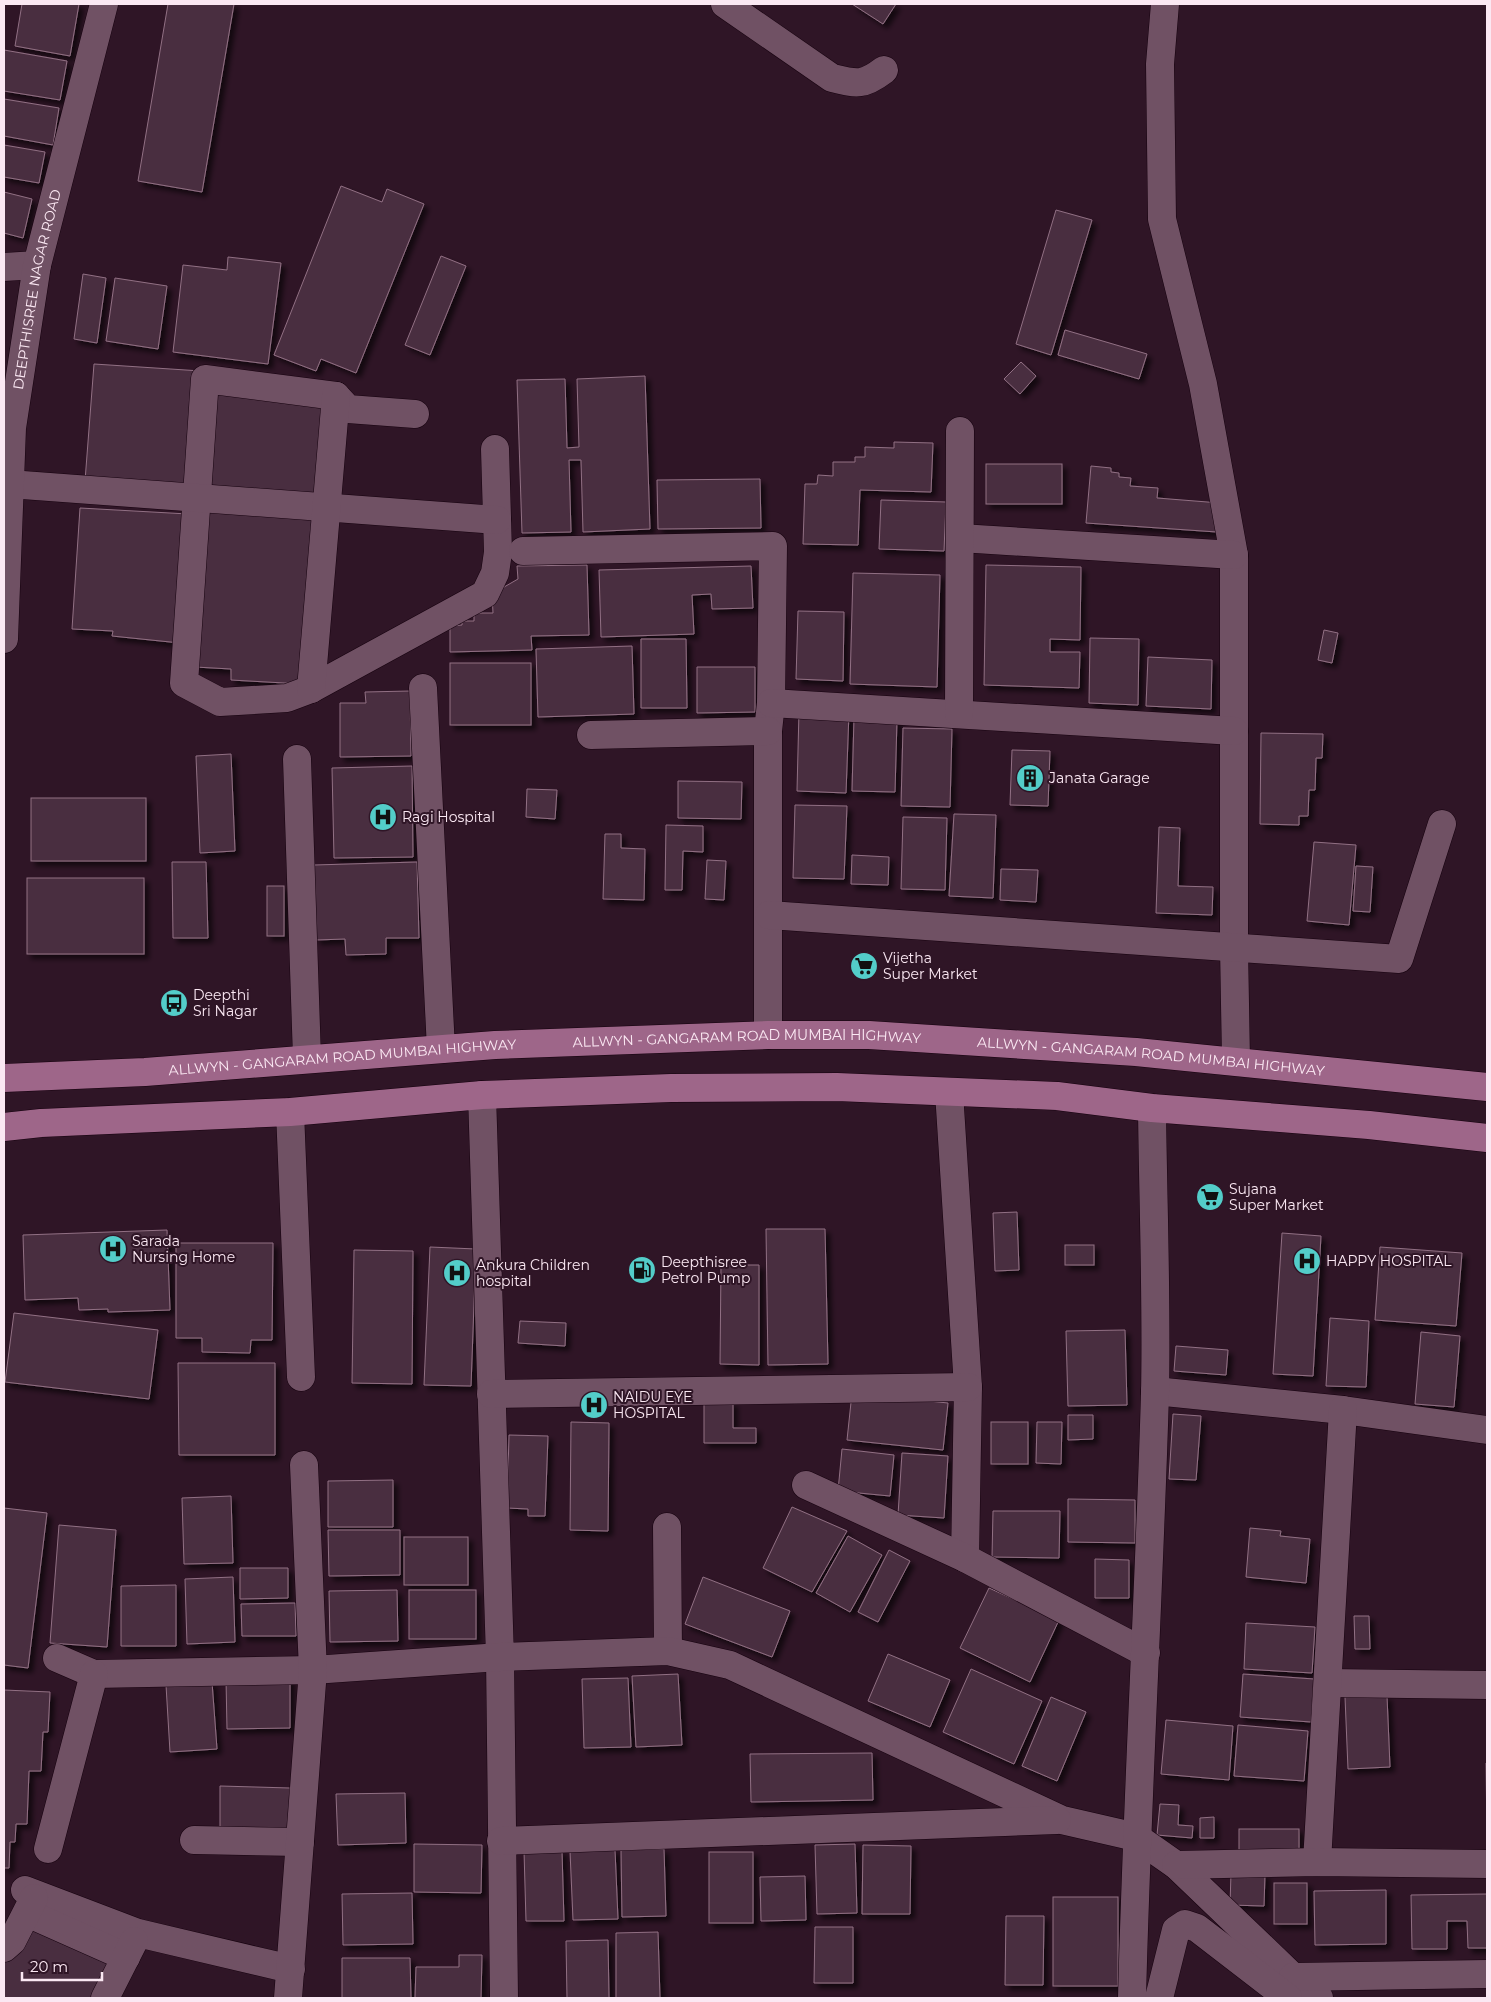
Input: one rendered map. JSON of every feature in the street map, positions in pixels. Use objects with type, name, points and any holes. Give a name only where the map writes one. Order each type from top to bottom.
[{"type":"highway","name":"ALLWYN - GANGARAM ROAD MUMBAI HIGHWAY","points":[[4,1078],[145,1072],[495,1045],[768,1035],[869,1035],[1236,1060],[1487,1088]]},
{"type":"highway","points":[[4,1127],[41,1123],[290,1112],[482,1095],[671,1088],[828,1087],[1057,1096],[1152,1108],[1368,1125],[1487,1138]]},
{"type":"street","name":"DEEPTHISREE NAGAR ROAD","points":[[4,639],[9,484],[8,429],[37,265],[104,4]]},
{"type":"street","points":[[725,4],[832,78],[850,83],[864,83],[884,70]]},
{"type":"street","points":[[1165,4],[1160,64],[1162,219],[1203,384],[1234,555],[1234,946],[1236,1060]]},
{"type":"street","points":[[4,267],[37,265]]},
{"type":"street","points":[[415,414],[348,409],[336,396],[205,379],[195,499],[184,683],[220,702],[287,698],[311,689],[485,594],[495,573],[498,552],[495,449]]},
{"type":"street","points":[[311,689],[336,396]]},
{"type":"street","points":[[959,714],[960,431]]},
{"type":"street","points":[[9,484],[497,520]]},
{"type":"street","points":[[960,538],[1234,555]]},
{"type":"street","points":[[523,551],[773,546],[771,703],[768,731],[768,1035]]},
{"type":"street","points":[[423,688],[441,1049]]},
{"type":"street","points":[[771,703],[1234,731]]},
{"type":"street","points":[[591,735],[768,731]]},
{"type":"street","points":[[297,759],[307,1058]]},
{"type":"street","points":[[769,915],[1399,959],[1442,824]]},
{"type":"street","points":[[949,1092],[968,1387],[965,1558]]},
{"type":"street","points":[[482,1095],[500,1657],[504,1998]]},
{"type":"street","points":[[1132,1998],[1136,1837],[1146,1653],[1155,1391],[1152,1108]]},
{"type":"street","points":[[290,1112],[301,1377]]},
{"type":"street","points":[[491,1394],[968,1387]]},
{"type":"street","points":[[1155,1391],[1342,1410],[1487,1430]]},
{"type":"street","points":[[1317,1862],[1342,1410]]},
{"type":"street","points":[[288,1998],[313,1670],[304,1465]]},
{"type":"street","points":[[806,1485],[965,1558],[1146,1653]]},
{"type":"street","points":[[667,1528],[668,1651]]},
{"type":"street","points":[[57,1658],[94,1674],[313,1670],[500,1657],[668,1651],[730,1665],[1062,1820],[1136,1837],[1176,1865],[1305,1993]]},
{"type":"street","points":[[48,1849],[94,1674]]},
{"type":"street","points":[[1328,1683],[1487,1686]]},
{"type":"street","points":[[501,1841],[1062,1820]]},
{"type":"street","points":[[194,1840],[300,1842]]},
{"type":"street","points":[[1176,1865],[1317,1862],[1487,1864]]},
{"type":"street","points":[[4,1948],[12,1941],[29,1899],[92,1929],[126,1957]]},
{"type":"street","points":[[1159,1998],[1176,1930],[1186,1924],[1197,1928],[1305,1993],[1487,1974]]},
{"type":"street","points":[[92,1929],[138,1933],[291,1969]]},
{"type":"street","points":[[105,1998],[138,1933]]},
{"type":"building","points":[[22,4],[79,4],[70,56],[15,46]]},
{"type":"building","points":[[168,4],[234,4],[202,192],[138,181]]},
{"type":"building","points":[[852,4],[896,4],[883,24]]},
{"type":"building","points":[[4,50],[67,61],[60,100],[4,91]]},
{"type":"building","points":[[4,99],[59,108],[53,145],[4,136]]},
{"type":"building","points":[[4,145],[45,152],[39,183],[4,177]]},
{"type":"building","points":[[341,186],[382,202],[387,189],[424,204],[356,373],[321,359],[316,371],[274,355]]},
{"type":"building","points":[[4,192],[32,199],[23,238],[4,233]]},
{"type":"building","points":[[1056,210],[1092,220],[1051,355],[1016,344]]},
{"type":"building","points":[[441,256],[466,266],[430,355],[405,345]]},
{"type":"building","points":[[228,257],[281,263],[268,364],[173,352],[183,265],[227,270]]},
{"type":"building","points":[[83,274],[106,278],[97,343],[74,339]]},
{"type":"building","points":[[115,278],[167,286],[158,349],[106,341]]},
{"type":"building","points":[[1065,330],[1147,354],[1139,379],[1058,355]]},
{"type":"building","points":[[1021,362],[1036,376],[1020,394],[1004,379]]},
{"type":"building","points":[[94,364],[201,371],[193,488],[85,481]]},
{"type":"building","points":[[645,376],[650,529],[583,532],[581,460],[569,460],[571,532],[522,533],[517,380],[565,379],[567,448],[579,447],[577,379]]},
{"type":"building","points":[[212,391],[322,397],[316,497],[206,491]]},
{"type":"building","points":[[894,442],[933,443],[931,492],[860,490],[858,545],[803,544],[805,484],[817,484],[818,475],[833,476],[833,462],[855,462],[855,457],[865,457],[865,447],[894,448]]},
{"type":"building","points":[[986,464],[1062,464],[1062,504],[986,504]]},
{"type":"building","points":[[1091,466],[1111,468],[1111,472],[1119,473],[1119,477],[1131,478],[1130,486],[1158,488],[1157,498],[1220,503],[1217,532],[1086,523]]},
{"type":"building","points":[[760,479],[761,528],[658,529],[657,480]]},
{"type":"building","points":[[881,500],[946,502],[944,551],[879,549]]},
{"type":"building","points":[[80,508],[188,514],[180,643],[112,636],[113,631],[72,629]]},
{"type":"building","points":[[203,511],[312,516],[302,684],[231,680],[231,669],[195,667]]},
{"type":"building","points":[[587,565],[589,635],[531,636],[532,650],[450,652],[450,626],[462,625],[462,621],[474,621],[474,613],[493,613],[492,594],[518,579],[517,566]]},
{"type":"building","points":[[986,565],[1081,567],[1080,640],[1050,639],[1050,652],[1080,652],[1079,688],[984,685]]},
{"type":"building","points":[[751,566],[753,608],[712,609],[711,594],[692,595],[694,634],[601,637],[599,570]]},
{"type":"building","points":[[853,573],[940,575],[937,687],[850,684]]},
{"type":"building","points":[[798,611],[844,612],[843,681],[796,679]]},
{"type":"building","points":[[1324,630],[1338,633],[1332,663],[1318,660]]},
{"type":"building","points":[[1090,638],[1139,639],[1138,705],[1089,703]]},
{"type":"building","points":[[641,639],[686,639],[687,708],[641,708]]},
{"type":"building","points":[[632,646],[634,714],[538,717],[536,649]]},
{"type":"building","points":[[1148,657],[1212,660],[1211,709],[1146,706]]},
{"type":"building","points":[[450,663],[531,663],[531,725],[450,725]]},
{"type":"building","points":[[697,667],[755,667],[755,712],[697,713]]},
{"type":"building","points":[[410,691],[411,756],[340,757],[340,703],[366,703],[365,692]]},
{"type":"building","points":[[799,711],[849,712],[846,793],[797,791]]},
{"type":"building","points":[[854,718],[897,719],[895,792],[852,791]]},
{"type":"building","points":[[903,728],[952,729],[950,807],[901,806]]},
{"type":"building","points":[[1261,733],[1323,734],[1322,758],[1316,758],[1315,790],[1309,790],[1308,816],[1299,816],[1299,825],[1260,824]]},
{"type":"building","name":"Janata Garage","points":[[1012,750],[1050,751],[1048,806],[1010,805]]},
{"type":"building","points":[[231,754],[235,851],[200,853],[196,756]]},
{"type":"building","points":[[412,766],[413,857],[334,858],[332,768]]},
{"type":"building","points":[[678,781],[742,782],[741,819],[678,818]]},
{"type":"building","points":[[527,789],[557,790],[555,819],[526,817]]},
{"type":"building","points":[[31,798],[146,798],[146,861],[31,861]]},
{"type":"building","points":[[795,805],[847,806],[844,879],[793,878]]},
{"type":"building","points":[[954,814],[996,815],[993,898],[949,896]]},
{"type":"building","points":[[903,817],[947,818],[945,890],[901,889]]},
{"type":"building","points":[[666,825],[703,826],[703,852],[683,851],[682,890],[665,890]]},
{"type":"building","points":[[1159,827],[1180,828],[1178,886],[1213,887],[1212,915],[1156,913]]},
{"type":"building","points":[[605,834],[621,834],[621,848],[645,849],[644,900],[603,899]]},
{"type":"building","points":[[1314,842],[1356,845],[1349,925],[1307,921]]},
{"type":"building","points":[[852,855],[889,857],[888,885],[851,884]]},
{"type":"building","points":[[707,860],[726,861],[724,900],[705,899]]},
{"type":"building","points":[[172,862],[206,862],[208,938],[173,938]]},
{"type":"building","points":[[417,862],[419,938],[386,938],[386,954],[346,955],[345,939],[316,940],[314,865]]},
{"type":"building","points":[[1356,866],[1373,867],[1370,912],[1353,911]]},
{"type":"building","points":[[1001,869],[1038,870],[1036,902],[1000,900]]},
{"type":"building","points":[[27,878],[144,878],[144,954],[27,954]]},
{"type":"building","points":[[267,886],[284,886],[284,936],[267,936]]},
{"type":"building","points":[[1017,1212],[1019,1270],[995,1271],[993,1213]]},
{"type":"building","points":[[766,1229],[825,1229],[828,1364],[768,1365]]},
{"type":"building","points":[[167,1230],[170,1310],[108,1312],[108,1309],[79,1310],[78,1298],[25,1300],[23,1235]]},
{"type":"building","points":[[1282,1233],[1321,1236],[1313,1376],[1273,1374]]},
{"type":"building","points":[[176,1243],[273,1243],[272,1340],[251,1340],[250,1353],[202,1352],[202,1338],[176,1338]]},
{"type":"building","points":[[1065,1245],[1094,1245],[1094,1265],[1065,1265]]},
{"type":"building","points":[[430,1247],[476,1249],[471,1386],[424,1385]]},
{"type":"building","points":[[1380,1247],[1462,1253],[1456,1326],[1375,1320]]},
{"type":"building","points":[[354,1250],[413,1251],[412,1384],[352,1383]]},
{"type":"building","points":[[721,1265],[759,1265],[759,1365],[720,1364]]},
{"type":"building","points":[[14,1313],[158,1330],[149,1399],[5,1382]]},
{"type":"building","points":[[1330,1318],[1369,1321],[1366,1387],[1326,1386]]},
{"type":"building","points":[[520,1321],[566,1323],[565,1346],[518,1343]]},
{"type":"building","points":[[1125,1330],[1127,1405],[1068,1406],[1066,1331]]},
{"type":"building","points":[[1421,1332],[1460,1336],[1454,1407],[1415,1404]]},
{"type":"building","points":[[1176,1346],[1228,1350],[1226,1375],[1174,1371]]},
{"type":"building","points":[[178,1363],[275,1363],[275,1455],[179,1455]]},
{"type":"building","points":[[852,1393],[948,1403],[943,1450],[847,1440]]},
{"type":"building","points":[[704,1402],[733,1402],[733,1428],[756,1428],[756,1443],[704,1443]]},
{"type":"building","points":[[1173,1414],[1201,1416],[1196,1480],[1169,1479]]},
{"type":"building","points":[[1068,1415],[1093,1415],[1093,1439],[1068,1440]]},
{"type":"building","points":[[571,1422],[609,1423],[608,1531],[570,1530]]},
{"type":"building","points":[[991,1422],[1028,1422],[1028,1464],[991,1464]]},
{"type":"building","points":[[1037,1422],[1062,1422],[1061,1464],[1036,1463]]},
{"type":"building","points":[[509,1435],[548,1436],[545,1516],[528,1516],[528,1509],[507,1508]]},
{"type":"building","points":[[842,1449],[894,1455],[890,1496],[838,1491]]},
{"type":"building","points":[[902,1453],[948,1456],[944,1518],[898,1515]]},
{"type":"building","points":[[393,1480],[393,1527],[328,1527],[328,1481]]},
{"type":"building","points":[[231,1496],[233,1563],[184,1564],[182,1498]]},
{"type":"building","points":[[1068,1499],[1135,1500],[1135,1543],[1068,1542]]},
{"type":"building","points":[[792,1507],[847,1531],[812,1592],[763,1568]]},
{"type":"building","points":[[4,1508],[47,1513],[28,1668],[4,1665]]},
{"type":"building","points":[[993,1511],[1060,1511],[1059,1558],[992,1557]]},
{"type":"building","points":[[59,1525],[116,1530],[107,1647],[50,1643]]},
{"type":"building","points":[[1250,1528],[1281,1531],[1280,1536],[1310,1539],[1306,1583],[1246,1577]]},
{"type":"building","points":[[328,1530],[400,1530],[400,1575],[329,1576]]},
{"type":"building","points":[[848,1536],[882,1555],[850,1612],[816,1593]]},
{"type":"building","points":[[404,1537],[468,1537],[468,1585],[404,1585]]},
{"type":"building","points":[[889,1550],[910,1561],[878,1622],[858,1612]]},
{"type":"building","points":[[1095,1559],[1129,1560],[1129,1598],[1095,1598]]},
{"type":"building","points":[[240,1568],[288,1568],[288,1598],[240,1599]]},
{"type":"building","points":[[233,1577],[235,1642],[187,1644],[185,1579]]},
{"type":"building","points":[[703,1577],[790,1611],[772,1657],[685,1624]]},
{"type":"building","points":[[176,1585],[176,1646],[121,1646],[121,1586]]},
{"type":"building","points":[[989,1588],[1059,1620],[1030,1682],[960,1648]]},
{"type":"building","points":[[397,1590],[398,1641],[330,1642],[329,1591]]},
{"type":"building","points":[[409,1590],[476,1590],[476,1639],[409,1639]]},
{"type":"building","points":[[295,1603],[296,1636],[242,1636],[241,1604]]},
{"type":"building","points":[[1354,1616],[1369,1616],[1370,1649],[1355,1649]]},
{"type":"building","points":[[1246,1623],[1315,1627],[1312,1673],[1244,1669]]},
{"type":"building","points":[[888,1654],[950,1680],[930,1727],[868,1701]]},
{"type":"building","points":[[971,1669],[1042,1701],[1014,1764],[943,1732]]},
{"type":"building","points":[[678,1674],[682,1745],[636,1747],[632,1676]]},
{"type":"building","points":[[1243,1674],[1314,1679],[1311,1722],[1240,1717]]},
{"type":"building","points":[[290,1678],[290,1728],[227,1729],[226,1679]]},
{"type":"building","points":[[628,1678],[631,1747],[584,1748],[582,1679]]},
{"type":"building","points":[[212,1682],[217,1749],[170,1752],[166,1685]]},
{"type":"building","points":[[4,1690],[50,1692],[48,1732],[43,1732],[41,1771],[29,1771],[27,1824],[16,1824],[15,1842],[10,1842],[9,1868],[4,1868]]},
{"type":"building","points":[[1387,1696],[1390,1767],[1348,1769],[1345,1697]]},
{"type":"building","points":[[1051,1697],[1086,1712],[1057,1781],[1022,1766]]},
{"type":"building","points":[[1166,1720],[1233,1726],[1229,1780],[1161,1774]]},
{"type":"building","points":[[1238,1725],[1308,1731],[1304,1781],[1234,1776]]},
{"type":"building","points":[[872,1753],[873,1800],[751,1802],[750,1754]]},
{"type":"building","points":[[1486,1763],[1487,1763],[1487,1836]]},
{"type":"building","points":[[220,1786],[290,1788],[289,1832],[220,1831]]},
{"type":"building","points":[[405,1793],[406,1843],[338,1845],[336,1794]]},
{"type":"building","points":[[1160,1804],[1179,1805],[1178,1825],[1193,1826],[1192,1838],[1157,1835]]},
{"type":"building","points":[[1214,1817],[1214,1838],[1200,1838],[1200,1818]]},
{"type":"building","points":[[1239,1829],[1299,1829],[1299,1850],[1239,1850]]},
{"type":"building","points":[[414,1844],[482,1845],[481,1893],[414,1892]]},
{"type":"building","points":[[855,1844],[857,1913],[817,1914],[815,1845]]},
{"type":"building","points":[[863,1845],[911,1846],[910,1914],[862,1914]]},
{"type":"building","points":[[664,1849],[666,1916],[622,1917],[621,1850]]},
{"type":"building","points":[[615,1850],[618,1919],[573,1920],[570,1851]]},
{"type":"building","points":[[524,1851],[562,1851],[564,1921],[526,1921]]},
{"type":"building","points":[[709,1852],[753,1852],[753,1923],[709,1923]]},
{"type":"building","points":[[1231,1873],[1265,1874],[1264,1906],[1230,1905]]},
{"type":"building","points":[[805,1876],[806,1920],[761,1921],[760,1877]]},
{"type":"building","points":[[1274,1883],[1307,1883],[1307,1924],[1274,1924]]},
{"type":"building","points":[[1386,1890],[1386,1944],[1315,1945],[1314,1891]]},
{"type":"building","points":[[412,1893],[413,1944],[343,1945],[342,1894]]},
{"type":"building","points":[[1487,1894],[1487,1948],[1468,1948],[1467,1921],[1447,1921],[1447,1949],[1412,1949],[1411,1895]]},
{"type":"building","points":[[1053,1897],[1118,1897],[1118,1986],[1053,1986]]},
{"type":"building","points":[[1006,1916],[1044,1916],[1043,1985],[1005,1985]]},
{"type":"building","points":[[24,1921],[118,1968],[102,1998],[4,1998],[4,1959]]},
{"type":"building","points":[[815,1927],[853,1927],[853,1983],[814,1983]]},
{"type":"building","points":[[658,1932],[660,1998],[616,1998],[616,1933]]},
{"type":"building","points":[[608,1940],[609,1998],[567,1998],[566,1941]]},
{"type":"building","points":[[459,1955],[482,1955],[481,1998],[415,1998],[416,1967],[459,1967]]},
{"type":"building","points":[[342,1958],[410,1958],[411,1998],[342,1998]]},
{"type":"place","name":"Janata Garage","points":[[1030,778]]},
{"type":"place","name":"Ragi Hospital","points":[[383,817]]},
{"type":"place","name":"Vijetha Super Market","points":[[864,966]]},
{"type":"place","name":"Deepthi Sri Nagar","points":[[174,1003]]},
{"type":"place","name":"Sujana Super Market","points":[[1210,1197]]},
{"type":"place","name":"Sarada Nursing Home","points":[[113,1249]]},
{"type":"place","name":"HAPPY HOSPITAL","points":[[1307,1261]]},
{"type":"place","name":"Deepthisree Petrol Pump","points":[[642,1270]]},
{"type":"place","name":"Ankura Children hospital","points":[[457,1273]]},
{"type":"place","name":"NAIDU EYE HOSPITAL","points":[[594,1405]]}]
